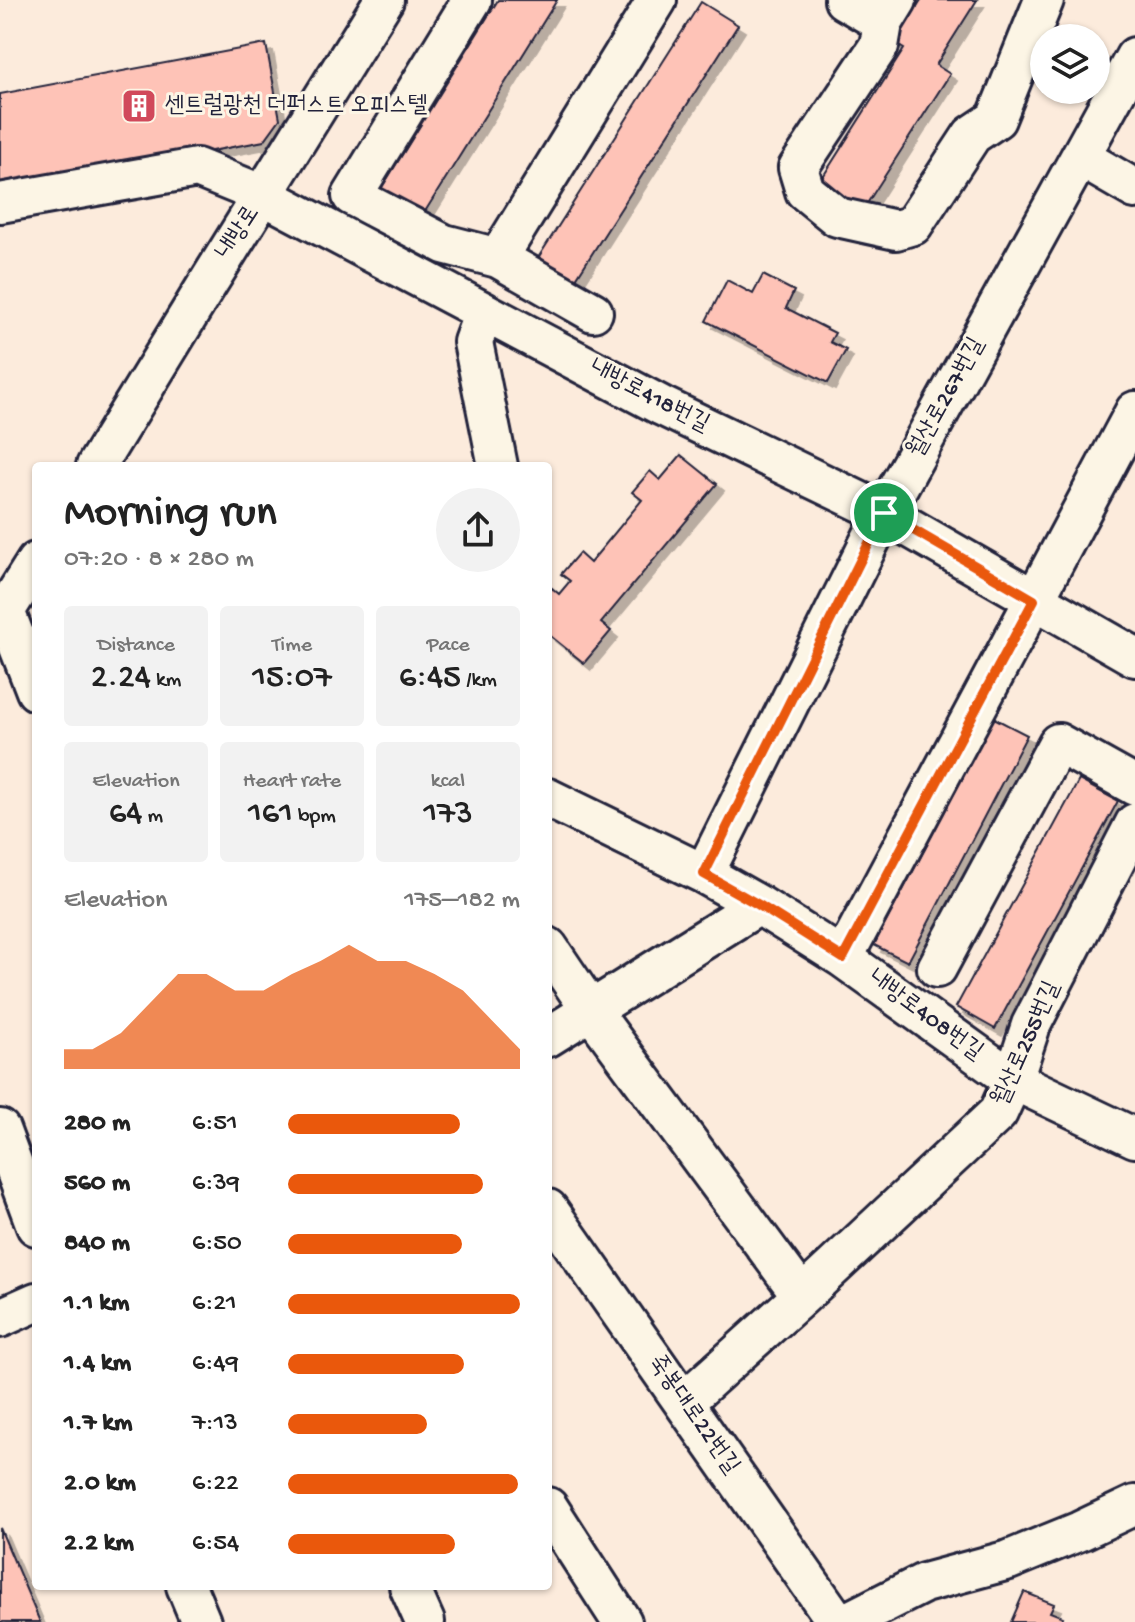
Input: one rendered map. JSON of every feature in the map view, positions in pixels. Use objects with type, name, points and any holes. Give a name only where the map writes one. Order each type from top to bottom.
[{"type":"street","name":"내방로","points":[[98,462],[384,0]]},
{"type":"street","points":[[472,0],[352,196],[444,244],[498,258],[593,312]]},
{"type":"street","points":[[498,258],[657,0]]},
{"type":"street","points":[[844,0],[890,11],[879,46],[798,168],[805,191],[837,217],[896,230],[913,225],[972,135],[996,119],[1044,0]]},
{"type":"street","name":"월산로267번길","points":[[704,874],[884,513],[1135,57]]},
{"type":"street","points":[[1080,157],[1135,189]]},
{"type":"street","name":"내방로418번길","points":[[0,203],[197,168],[263,195],[662,406],[884,513],[1135,657]]},
{"type":"street","points":[[484,312],[473,342],[497,462]]},
{"type":"street","points":[[1034,600],[1135,411]]},
{"type":"street","points":[[32,568],[2,615],[32,682]]},
{"type":"street","name":"내방로408번길","points":[[843,958],[1034,600]]},
{"type":"street","points":[[937,968],[1058,743],[1135,786]]},
{"type":"street","name":"내방로408번길","points":[[552,800],[704,874],[759,905],[843,958],[1013,1080],[1135,1138]]},
{"type":"street","name":"월산로255번길","points":[[684,1402],[998,1113],[1013,1080],[1031,1025],[1135,823]]},
{"type":"street","points":[[552,1034],[759,905]]},
{"type":"street","points":[[552,953],[802,1296]]},
{"type":"street","points":[[0,1129],[32,1215]]},
{"type":"street","name":"죽봉대로22번길","points":[[552,1215],[837,1622]]},
{"type":"street","points":[[0,1318],[32,1304]]},
{"type":"street","points":[[847,1622],[924,1583],[1009,1560],[1135,1505]]},
{"type":"street","points":[[552,1513],[622,1622]]},
{"type":"street","points":[[188,1590],[201,1622]]},
{"type":"street","points":[[411,1590],[425,1622]]},
{"type":"building","points":[[498,0],[557,0],[416,226],[374,200]]},
{"type":"building","points":[[921,0],[977,0],[936,65],[950,74],[861,213],[817,186],[904,49],[894,43]]},
{"type":"building","points":[[701,2],[738,25],[574,282],[538,258]]},
{"type":"building","name":"센트럴광천 더퍼스트 오피스텔","points":[[266,44],[280,119],[264,141],[0,191],[0,94]]},
{"type":"building","points":[[763,275],[794,291],[786,308],[835,333],[830,342],[846,350],[828,383],[706,321],[727,280],[753,294]]},
{"type":"building","points":[[681,455],[717,484],[601,623],[611,631],[584,663],[552,637],[552,588],[559,594],[570,581],[561,574],[579,553],[590,563],[642,500],[632,492],[650,471],[660,480]]},
{"type":"building","points":[[994,718],[1027,735],[908,962],[874,945]]},
{"type":"building","points":[[1079,780],[1118,801],[995,1029],[956,1007]]},
{"type":"building","points":[[0,1528],[40,1622],[0,1622]]},
{"type":"building","points":[[1024,1592],[1054,1604],[1050,1612],[1063,1617],[1061,1622],[1011,1622]]},
{"type":"place","name":"센트럴광천 더퍼스트 오피스텔","points":[[139,106]]},
{"type":"route","points":[[884,513],[1034,600],[843,958],[704,874],[884,513]]}]
